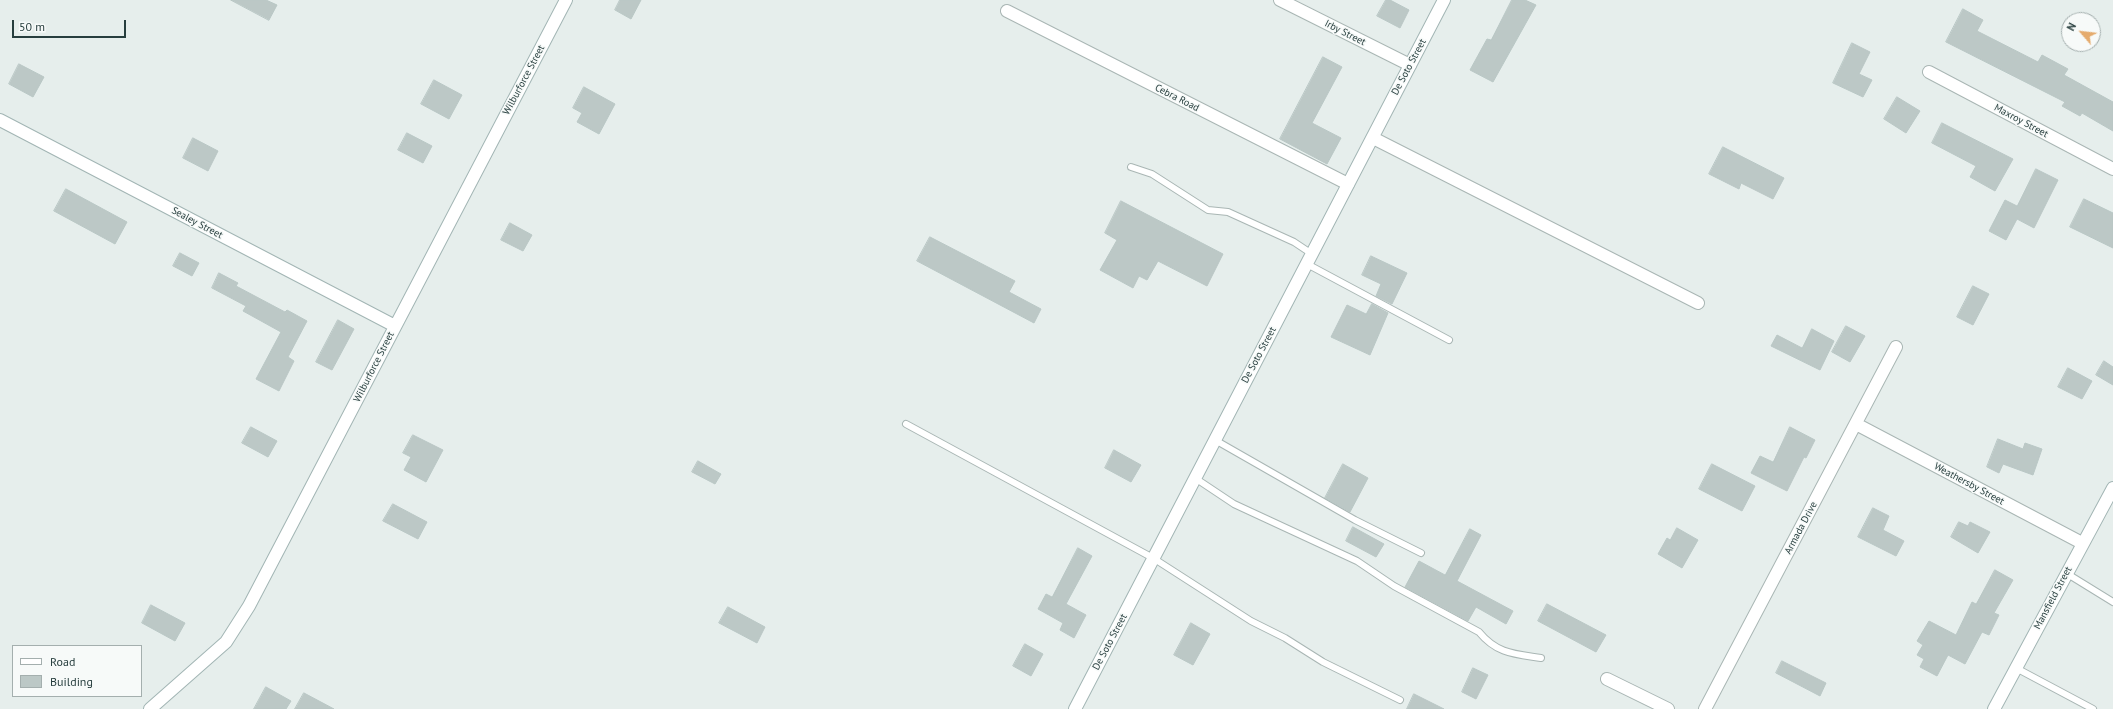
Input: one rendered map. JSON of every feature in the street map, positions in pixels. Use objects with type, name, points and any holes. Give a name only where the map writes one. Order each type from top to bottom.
[{"type":"street","name":"Wilburforce Street","points":[[150,709],[226,642],[249,606],[566,0]]},
{"type":"street","name":"Irby Street","points":[[1280,0],[1410,65]]},
{"type":"street","name":"De Soto Street","points":[[1074,709],[1444,0]]},
{"type":"street","name":"Cebra Road","points":[[1007,11],[1348,184]]},
{"type":"street","name":"Maxroy Street","points":[[1929,72],[2113,169]]},
{"type":"street","name":"Sealey Street","points":[[0,120],[395,326]]},
{"type":"street","points":[[1373,138],[1698,303]]},
{"type":"street","name":"Armada Drive","points":[[1705,709],[1896,347]]},
{"type":"street","name":"Weathersby Street","points":[[1856,424],[2082,543]]},
{"type":"street","name":"Mansfield Street","points":[[1994,709],[2082,543],[2113,488]]},
{"type":"street","points":[[1607,679],[1668,709]]},
{"type":"lane","points":[[1131,167],[1152,174],[1208,210],[1228,212],[1294,242],[1309,259],[1450,340]]},
{"type":"lane","points":[[906,424],[1153,558],[1251,621],[1285,638],[1323,662],[1400,700]]},
{"type":"lane","points":[[1215,440],[1343,514],[1421,553]]},
{"type":"lane","points":[[1195,478],[1234,504],[1357,561],[1394,586],[1479,632],[1486,640],[1504,652],[1541,658]]},
{"type":"lane","points":[[2066,573],[2113,602]]},
{"type":"lane","points":[[2016,668],[2093,709]]},
{"type":"building","points":[[231,0],[266,0],[277,5],[269,20]]},
{"type":"building","points":[[620,0],[641,0],[631,19],[615,10]]},
{"type":"building","points":[[1386,0],[1390,0],[1409,10],[1400,28],[1377,16]]},
{"type":"building","points":[[1512,0],[1525,0],[1536,5],[1493,82],[1470,70],[1487,39],[1491,40]]},
{"type":"building","points":[[1963,9],[1983,20],[1977,31],[2038,62],[2042,55],[2068,69],[2064,75],[2113,102],[2113,131],[2082,113],[2080,116],[2062,106],[2065,102],[1946,42]]},
{"type":"building","points":[[1852,43],[1870,52],[1859,74],[1872,80],[1863,97],[1833,83]]},
{"type":"building","points":[[1323,57],[1342,67],[1312,123],[1341,138],[1327,164],[1280,139]]},
{"type":"building","points":[[19,64],[44,77],[33,97],[9,84]]},
{"type":"building","points":[[434,80],[462,95],[449,119],[421,104]]},
{"type":"building","points":[[584,87],[615,104],[599,134],[577,122],[582,113],[573,108]]},
{"type":"building","points":[[1897,97],[1920,111],[1906,133],[1884,119]]},
{"type":"building","points":[[1942,123],[2013,159],[1995,191],[1970,177],[1976,166],[1932,143]]},
{"type":"building","points":[[407,133],[432,146],[423,163],[398,150]]},
{"type":"building","points":[[193,138],[218,151],[208,171],[183,158]]},
{"type":"building","points":[[1723,147],[1784,178],[1773,199],[1741,183],[1739,189],[1709,174]]},
{"type":"building","points":[[2036,169],[2058,180],[2034,228],[2017,219],[2006,240],[1989,231],[2005,200],[2017,206]]},
{"type":"building","points":[[66,189],[127,222],[115,244],[54,211]]},
{"type":"building","points":[[2084,199],[2113,213],[2113,248],[2070,227]]},
{"type":"building","points":[[1121,201],[1223,254],[1207,286],[1158,261],[1147,280],[1139,276],[1133,288],[1100,270],[1117,240],[1105,233]]},
{"type":"building","points":[[510,223],[532,235],[523,251],[501,240]]},
{"type":"building","points":[[930,237],[1015,281],[1009,292],[1041,309],[1034,323],[917,261]]},
{"type":"building","points":[[180,253],[199,263],[192,276],[173,266]]},
{"type":"building","points":[[1371,256],[1407,273],[1392,304],[1376,296],[1381,284],[1362,275]]},
{"type":"building","points":[[219,273],[238,283],[236,286],[285,312],[287,310],[307,321],[288,357],[294,361],[279,391],[256,379],[281,332],[243,311],[246,306],[212,288]]},
{"type":"building","points":[[1973,286],[1989,294],[1973,325],[1957,317]]},
{"type":"building","points":[[1372,304],[1388,313],[1370,355],[1331,337],[1347,305],[1366,314]]},
{"type":"building","points":[[338,320],[354,329],[332,370],[316,362]]},
{"type":"building","points":[[1846,326],[1865,336],[1850,362],[1832,352]]},
{"type":"building","points":[[1812,329],[1834,341],[1820,370],[1771,346],[1777,335],[1802,348]]},
{"type":"building","points":[[2104,361],[2113,367],[2113,385],[2096,375]]},
{"type":"building","points":[[2068,368],[2092,381],[2082,399],[2058,387]]},
{"type":"building","points":[[251,427],[277,441],[268,457],[242,443]]},
{"type":"building","points":[[1790,427],[1815,440],[1806,458],[1804,457],[1787,491],[1751,473],[1760,456],[1773,462]]},
{"type":"building","points":[[413,435],[443,450],[426,482],[404,470],[411,457],[403,453]]},
{"type":"building","points":[[1998,439],[2023,449],[2025,443],[2042,449],[2033,475],[2003,464],[1999,473],[1987,467]]},
{"type":"building","points":[[1114,450],[1141,465],[1131,482],[1105,468]]},
{"type":"building","points":[[698,461],[721,474],[715,484],[692,472]]},
{"type":"building","points":[[1343,464],[1368,478],[1350,512],[1325,498]]},
{"type":"building","points":[[1712,464],[1755,486],[1742,511],[1699,489]]},
{"type":"building","points":[[393,504],[427,522],[418,539],[383,521]]},
{"type":"building","points":[[1873,508],[1889,516],[1883,530],[1904,541],[1896,556],[1858,537]]},
{"type":"building","points":[[1959,522],[1968,526],[1970,522],[1990,532],[1978,553],[1951,537]]},
{"type":"building","points":[[1353,527],[1384,544],[1376,557],[1346,541]]},
{"type":"building","points":[[1677,528],[1698,540],[1682,568],[1658,554],[1667,538],[1670,540]]},
{"type":"building","points":[[1470,529],[1481,535],[1457,581],[1513,611],[1506,624],[1476,607],[1468,621],[1405,587],[1419,561],[1445,575]]},
{"type":"building","points":[[1078,548],[1092,556],[1066,604],[1086,615],[1074,638],[1060,630],[1063,623],[1038,609],[1046,594],[1052,597]]},
{"type":"building","points":[[1995,570],[2013,580],[1994,613],[1999,615],[1989,635],[1982,632],[1965,664],[1948,655],[1937,676],[1920,667],[1924,659],[1917,655],[1923,645],[1917,641],[1929,621],[1956,635],[1972,602],[1976,604]]},
{"type":"building","points":[[1547,604],[1606,635],[1596,652],[1538,621]]},
{"type":"building","points":[[151,605],[185,623],[175,641],[142,623]]},
{"type":"building","points":[[728,607],[765,627],[757,643],[719,623]]},
{"type":"building","points":[[1191,623],[1210,634],[1193,665],[1174,655]]},
{"type":"building","points":[[1025,644],[1043,654],[1031,676],[1013,666]]},
{"type":"building","points":[[1782,661],[1826,683],[1820,696],[1776,673]]},
{"type":"building","points":[[1473,668],[1488,675],[1476,699],[1462,692]]},
{"type":"building","points":[[266,687],[291,701],[286,709],[254,709]]},
{"type":"building","points":[[304,693],[334,709],[295,709]]},
{"type":"building","points":[[1414,694],[1444,709],[1407,709]]}]
